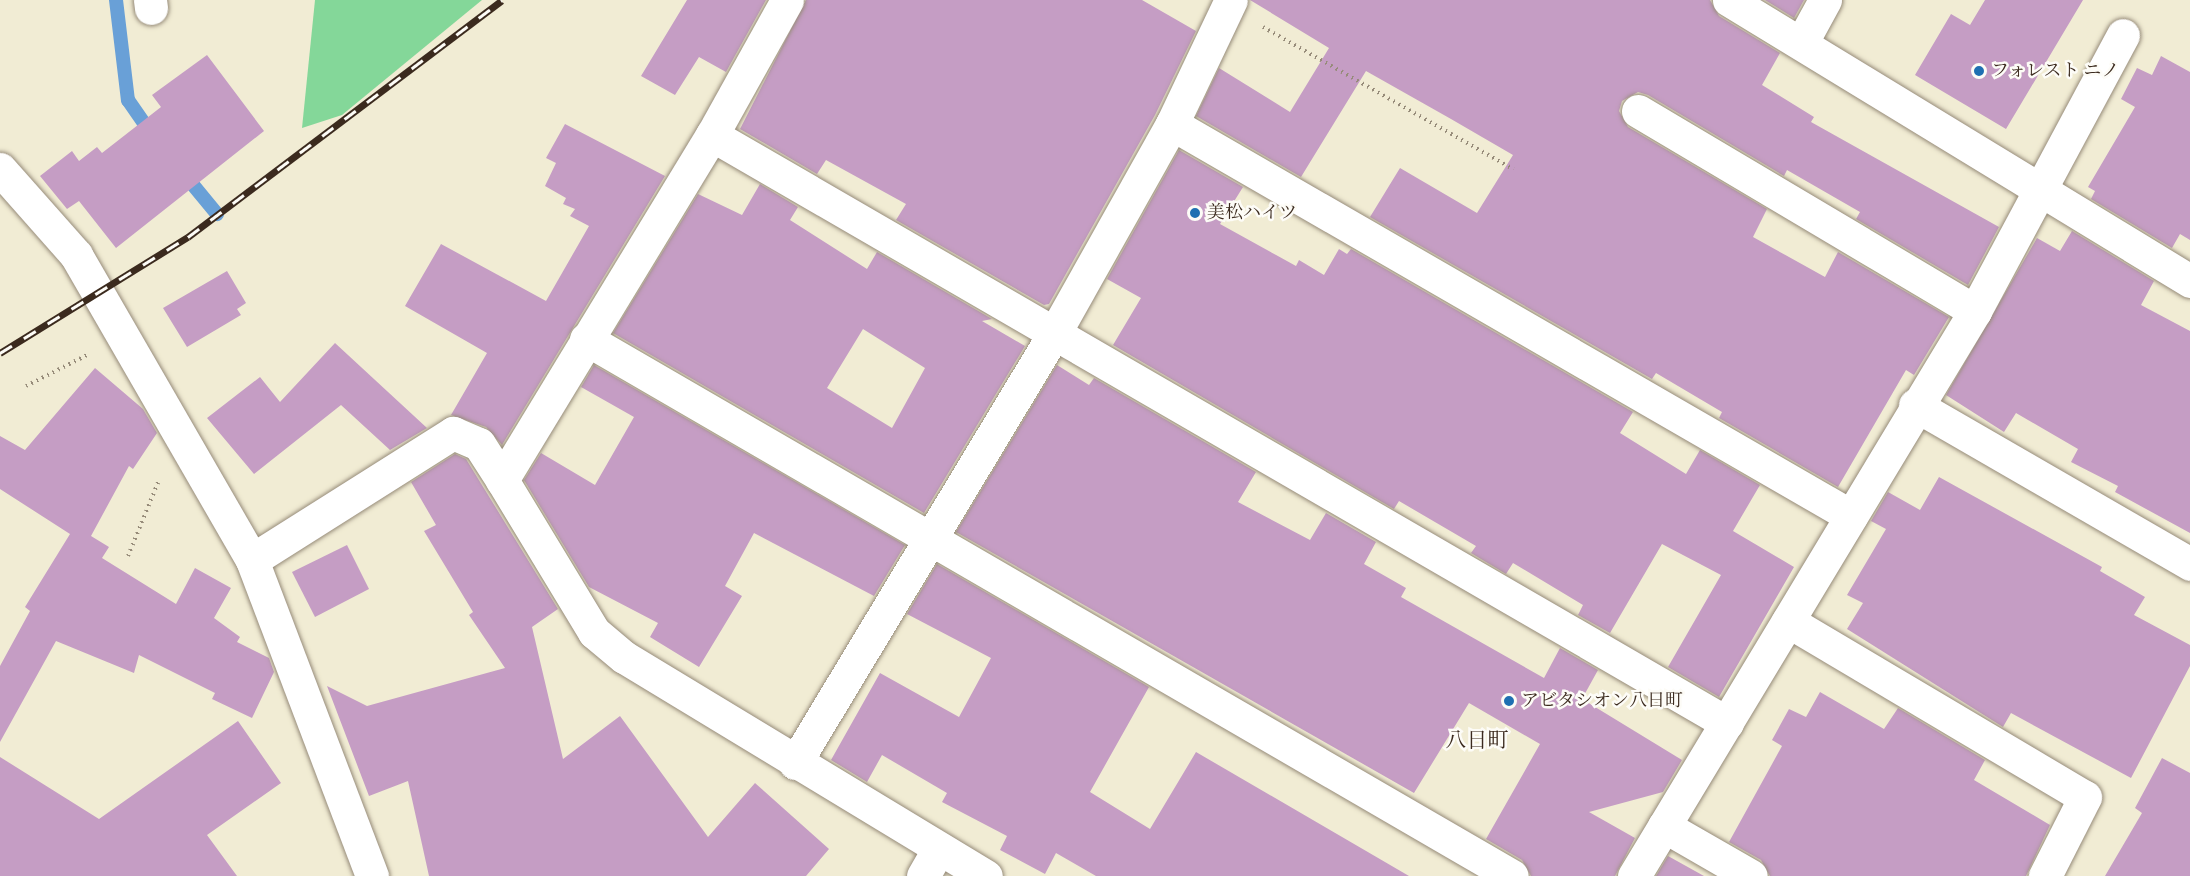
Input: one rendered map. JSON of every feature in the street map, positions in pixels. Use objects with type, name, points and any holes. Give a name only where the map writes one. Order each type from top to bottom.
[{"type":"street","points":[[502,480],[712,135],[787,0]]},
{"type":"street","points":[[1729,0],[2039,186],[2190,281]]},
{"type":"street","points":[[1802,42],[1825,0]]},
{"type":"street","points":[[795,764],[1053,336],[1172,124],[1224,2]]},
{"type":"street","points":[[1634,876],[1851,516],[1915,405],[1975,311],[2039,186],[2123,35]]},
{"type":"street","points":[[1638,111],[1975,311]]},
{"type":"street","points":[[1172,124],[1851,516]]},
{"type":"street","points":[[712,135],[1053,336],[1727,723]]},
{"type":"street","points":[[0,169],[76,255],[252,560],[372,876]]},
{"type":"street","points":[[586,339],[929,542],[1512,876]]},
{"type":"street","points":[[1915,405],[2190,564]]},
{"type":"street","points":[[252,560],[453,433],[479,444],[594,632],[624,657],[795,764],[931,862],[986,876]]},
{"type":"street","points":[[1788,621],[2085,797],[2045,876]]},
{"type":"street","points":[[1664,826],[1751,876]]},
{"type":"path","points":[[1224,2],[1513,169]]},
{"type":"path","points":[[26,386],[124,336]]},
{"type":"path","points":[[128,556],[179,433]]},
{"type":"green space","points":[[315,0],[482,0],[342,115],[302,128]]},
{"type":"building","points":[[687,0],[766,0],[726,72],[699,57],[675,95],[641,76]]},
{"type":"building","points":[[806,0],[1142,0],[1196,31],[1155,115],[1049,304],[1044,305],[896,220],[906,204],[826,160],[817,174],[740,129]]},
{"type":"building","points":[[1250,0],[1710,0],[1719,16],[1780,53],[1762,85],[1814,117],[1811,122],[1999,227],[1968,285],[1856,219],[1860,212],[1787,170],[1784,176],[1648,95],[1638,92],[1622,101],[1619,111],[1628,127],[1767,209],[1753,237],[1825,277],[1838,252],[1949,317],[1914,375],[1906,370],[1838,487],[1719,418],[1722,412],[1656,373],[1652,379],[1370,217],[1400,168],[1477,213],[1513,155],[1451,119],[1366,71],[1301,177],[1196,116],[1219,68],[1290,112],[1329,48]]},
{"type":"building","points":[[1765,0],[1804,0],[1794,18]]},
{"type":"building","name":"フォレスト ニノ","points":[[1985,0],[2083,0],[2006,129],[1915,75],[1951,14],[1970,25]]},
{"type":"building","points":[[207,55],[264,131],[116,248],[79,201],[67,209],[40,176],[72,151],[79,161],[97,147],[102,153],[161,107],[152,95]]},
{"type":"building","points":[[2161,56],[2190,72],[2190,240],[2180,234],[2172,248],[2091,199],[2095,191],[2088,187],[2135,107],[2121,99],[2137,68],[2152,75]]},
{"type":"building","points":[[565,124],[665,176],[502,445],[486,427],[451,415],[487,353],[405,306],[441,244],[546,301],[589,226],[570,216],[575,209],[563,204],[566,198],[545,186],[556,163],[546,158]]},
{"type":"building","points":[[1179,150],[1243,187],[1220,224],[1296,266],[1299,260],[1324,275],[1339,249],[1347,254],[1351,249],[1633,412],[1620,433],[1686,474],[1700,450],[1760,485],[1733,531],[1794,567],[1719,697],[1668,667],[1721,575],[1662,544],[1610,633],[1578,615],[1583,605],[1513,563],[1506,574],[1471,553],[1476,546],[1399,501],[1394,509],[1113,345],[1141,298],[1107,279]]},
{"type":"building","points":[[760,184],[798,207],[790,220],[867,269],[877,252],[992,319],[982,321],[1025,346],[924,513],[613,333],[698,194],[742,215]],"holes":[[[863,329],[925,368],[892,428],[827,388]]]},
{"type":"building","points":[[2072,231],[2154,281],[2141,305],[2190,331],[2190,533],[2115,492],[2118,486],[2071,462],[2078,449],[2016,413],[2004,432],[1946,395],[2037,238],[2060,251]]},
{"type":"building","points":[[227,271],[246,303],[237,309],[241,315],[187,347],[163,308]]},
{"type":"building","points":[[335,343],[427,428],[390,450],[341,405],[254,474],[207,418],[260,377],[280,402]]},
{"type":"building","points":[[594,365],[905,545],[874,596],[754,533],[725,586],[742,596],[699,667],[650,637],[658,623],[589,587],[524,480],[541,453],[595,485],[634,417],[581,387]]},
{"type":"building","points":[[1057,365],[1089,385],[1094,378],[1256,472],[1238,502],[1310,540],[1326,513],[1376,542],[1364,564],[1406,588],[1401,597],[1544,678],[1560,648],[1598,670],[1582,699],[1682,760],[1663,792],[1589,812],[1635,838],[1615,876],[1531,876],[1522,860],[1486,839],[1540,744],[1469,703],[1414,793],[956,532]]},
{"type":"building","points":[[95,368],[143,409],[157,433],[133,469],[129,466],[91,536],[109,547],[102,558],[176,604],[195,568],[231,588],[214,618],[240,637],[237,642],[269,658],[274,672],[252,718],[212,699],[215,693],[139,655],[134,673],[56,641],[0,742],[0,666],[30,611],[25,607],[70,534],[0,489],[0,436],[25,450]]},
{"type":"building","points":[[455,454],[466,459],[558,609],[532,627],[563,759],[620,716],[708,837],[755,783],[829,849],[806,876],[429,876],[408,781],[369,796],[327,686],[367,706],[505,668],[469,615],[473,612],[424,531],[436,525],[411,482]]},
{"type":"building","points":[[1939,477],[2102,567],[2100,571],[2145,597],[2134,615],[2190,645],[2190,666],[2131,778],[2011,713],[2003,727],[1847,629],[1863,603],[1847,595],[1886,529],[1871,521],[1888,492],[1920,510]]},
{"type":"building","points":[[347,545],[369,589],[315,617],[292,572]]},
{"type":"building","points":[[937,564],[1149,687],[1090,792],[1150,829],[1196,752],[1409,876],[1096,876],[1056,853],[1045,874],[1000,850],[1007,836],[942,802],[947,793],[882,755],[867,782],[831,760],[880,673],[959,717],[991,658],[907,614]]},
{"type":"building","points":[[1820,692],[1884,729],[1898,708],[1985,760],[1974,780],[2050,825],[2026,876],[1770,876],[1761,860],[1729,842],[1782,746],[1772,740],[1789,709],[1806,717]]},
{"type":"building","points":[[238,721],[281,783],[207,835],[237,876],[0,876],[0,757],[99,819]]},
{"type":"building","points":[[2162,758],[2190,773],[2190,876],[2105,876],[2142,813],[2135,808]]},
{"type":"building","points":[[1668,856],[1704,876],[1656,876]]},
{"type":"waterway","points":[[116,0],[128,100],[153,136]]},
{"type":"waterway","points":[[184,174],[217,214]]},
{"type":"railway","points":[[0,353],[188,237],[502,0]]},
{"type":"place","name":"フォレスト ニノ","points":[[1979,71]]},
{"type":"place","name":"美松ハイツ","points":[[1195,213]]},
{"type":"place","name":"アビタシオン八日町","points":[[1509,701]]},
{"type":"district","name":"八日町","points":[[1477,741]]}]
